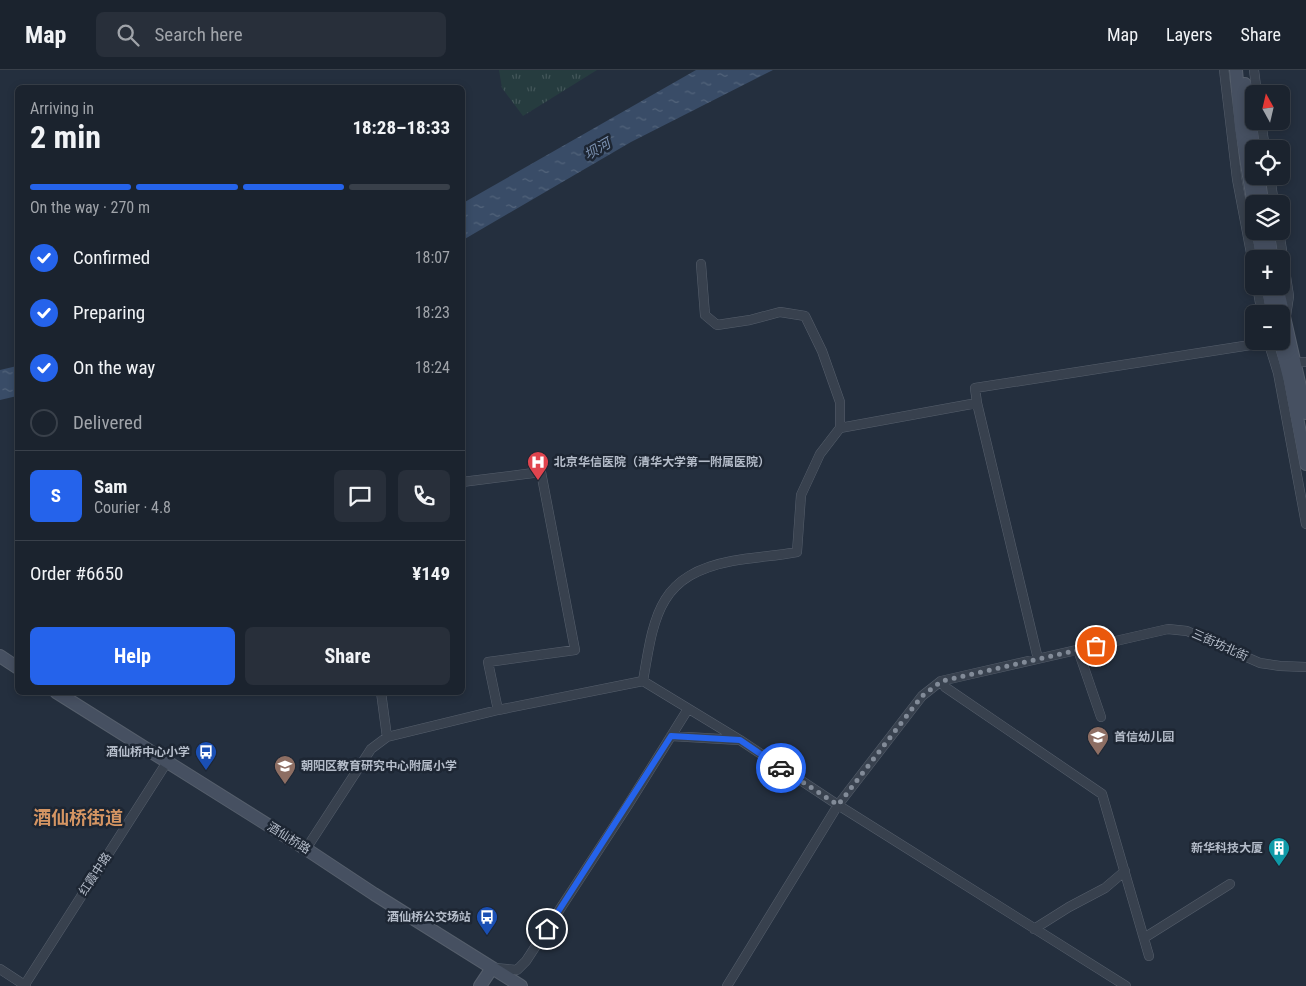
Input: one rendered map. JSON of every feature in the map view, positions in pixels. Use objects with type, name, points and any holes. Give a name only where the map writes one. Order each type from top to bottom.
[{"type":"street","points":[[1224,70],[1237,179],[1250,250]]},
{"type":"street","points":[[1236,70],[1241,128],[1252,195]]},
{"type":"street","points":[[1243,70],[1253,140]]},
{"type":"street","points":[[1254,70],[1256,85]]},
{"type":"street","points":[[1280,240],[1289,296],[1288,305]]},
{"type":"street","points":[[643,681],[652,629],[667,594],[691,573],[731,561],[797,552],[801,495],[820,454],[840,428],[840,402],[822,351],[805,316],[780,312],[750,320],[717,325],[705,315],[701,264]]},
{"type":"street","points":[[1290,344],[1306,413]]},
{"type":"street","points":[[1038,659],[977,404],[975,388],[1245,346]]},
{"type":"street","points":[[1274,350],[1306,524]]},
{"type":"street","points":[[1282,350],[1295,362],[1306,464]]},
{"type":"street","points":[[840,428],[977,404]]},
{"type":"street","points":[[465,482],[541,472],[575,650],[488,662],[498,710]]},
{"type":"street","name":"三街坊北街","points":[[727,986],[838,805],[922,696],[942,681],[1168,629],[1187,631],[1260,663],[1306,667]]},
{"type":"street","points":[[1078,650],[1101,717]]},
{"type":"street","points":[[0,656],[15,666]]},
{"type":"street","points":[[306,849],[371,749],[387,737],[498,710],[643,681],[740,740],[838,805],[1126,986]]},
{"type":"street","points":[[942,681],[945,687],[1102,794],[1149,956]]},
{"type":"street","name":"酒仙桥路","points":[[61,695],[521,986]]},
{"type":"street","points":[[381,695],[387,737]]},
{"type":"street","points":[[480,986],[492,968],[517,970],[526,961],[688,709]]},
{"type":"street","points":[[671,736],[740,740]]},
{"type":"street","name":"红霞中路","points":[[24,986],[167,762]]},
{"type":"street","points":[[1034,929],[1069,907],[1105,888],[1124,871]]},
{"type":"street","points":[[1144,938],[1230,884]]},
{"type":"street","points":[[0,970],[24,986]]},
{"type":"green space","points":[[499,70],[597,70],[523,116],[502,88]]},
{"type":"water","name":"坝河","points":[[696,70],[773,70],[631,142],[465,239],[465,202]]},
{"type":"water","points":[[15,366],[15,396],[0,400],[0,370]]},
{"type":"way so far","points":[[781,768],[838,805],[922,696],[942,681],[1096,646]]},
{"type":"place","name":"北京华信医院（清华大学第一附属医院）","points":[[538,481]]},
{"type":"place","name":"首信幼儿园","points":[[1098,756]]},
{"type":"place","name":"酒仙桥中心小学","points":[[206,771]]},
{"type":"place","name":"朝阳区教育研究中心附属小学","points":[[285,785]]},
{"type":"place","name":"新华科技大厦","points":[[1279,867]]},
{"type":"place","name":"酒仙桥公交场站","points":[[487,936]]},
{"type":"district","name":"酒仙桥街道","points":[[78,818]]},
{"type":"route","points":[[547,929],[671,736],[740,740],[781,768]]}]
